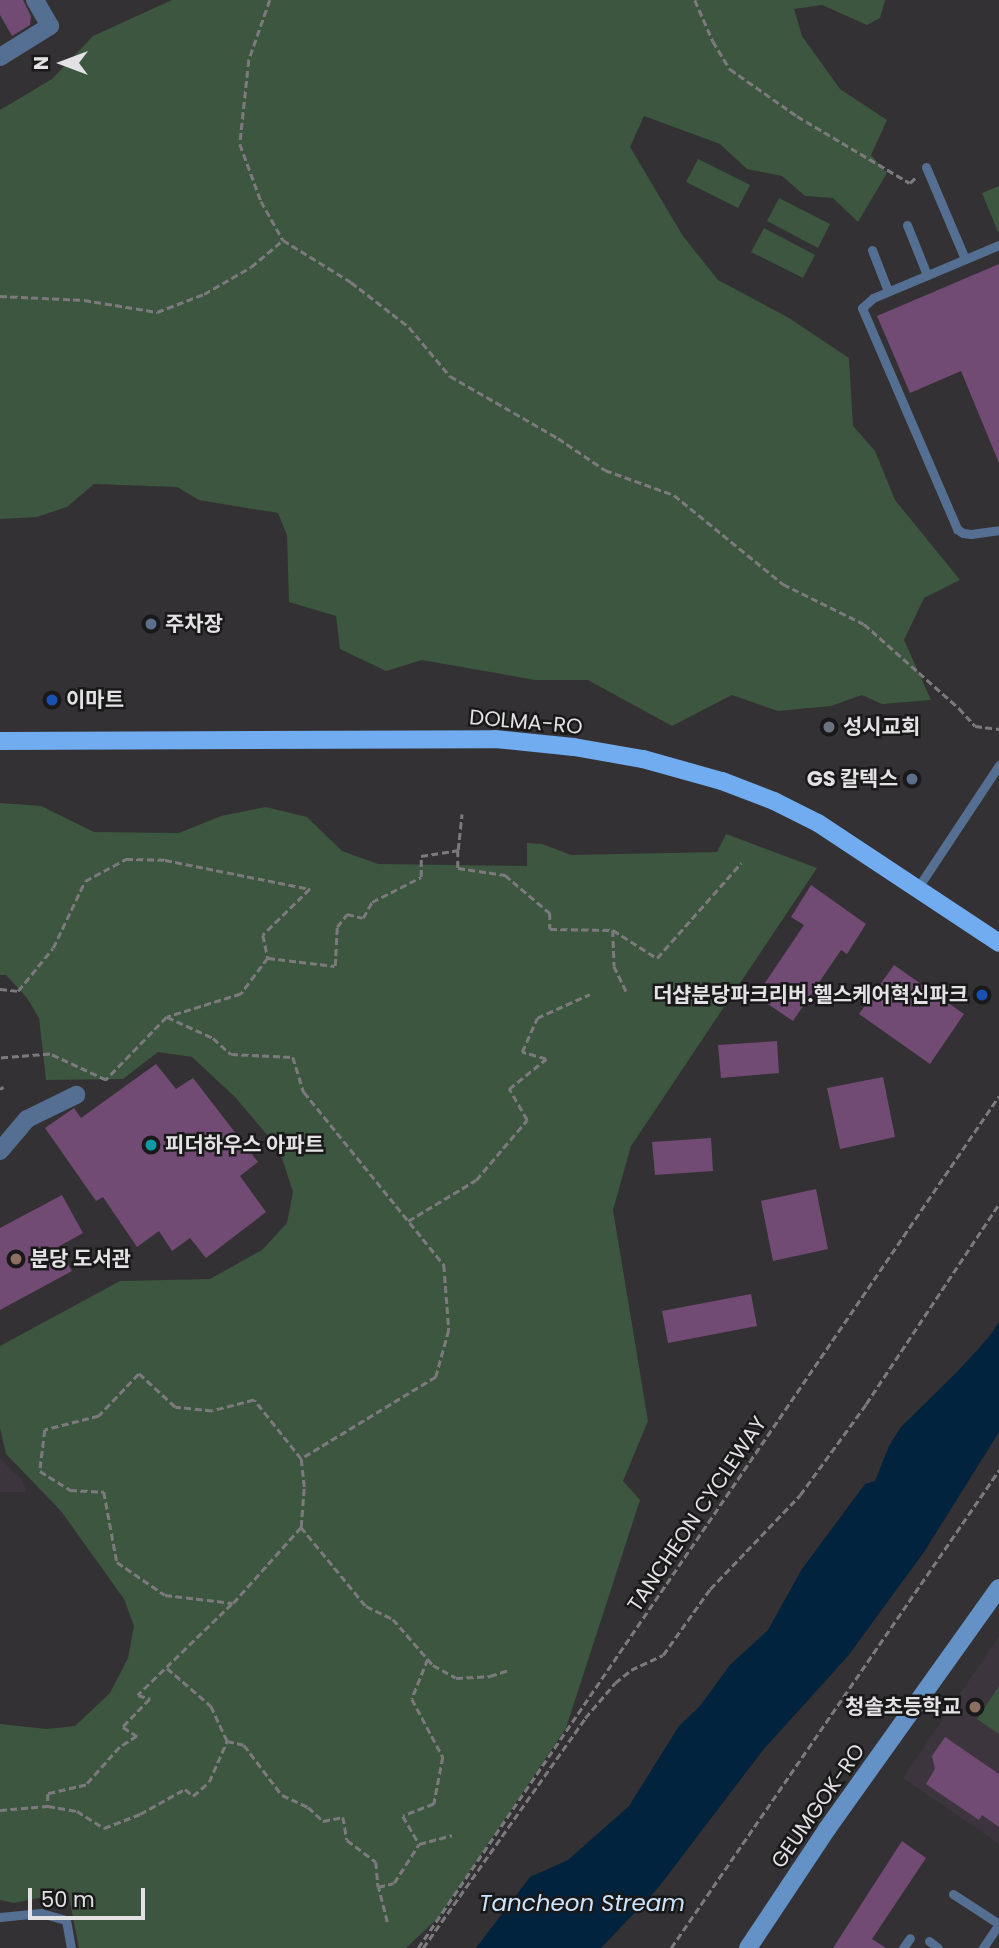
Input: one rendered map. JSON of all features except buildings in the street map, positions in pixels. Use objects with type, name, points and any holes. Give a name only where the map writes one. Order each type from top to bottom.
[{"type":"main road","name":"DOLMA-RO","points":[[0,741],[495,739],[574,747],[683,769],[774,801],[818,823],[999,943]]},
{"type":"main road","name":"GEUMGOK-RO","points":[[748,1948],[827,1829],[999,1588]]},
{"type":"street","points":[[0,57],[50,26],[35,0]]},
{"type":"street","points":[[0,1151],[27,1119],[76,1096]]},
{"type":"lane","points":[[926,167],[965,259]]},
{"type":"lane","points":[[907,225],[927,275]]},
{"type":"lane","points":[[999,245],[888,291],[867,302],[862,313],[957,528],[962,534],[999,530]]},
{"type":"lane","points":[[872,250],[888,291]]},
{"type":"lane","points":[[917,889],[999,765]]},
{"type":"lane","points":[[953,1894],[999,1924],[983,1948]]},
{"type":"lane","points":[[0,1917],[41,1913],[66,1920],[71,1948]]},
{"type":"lane","points":[[903,1948],[910,1938]]},
{"type":"lane","points":[[929,1941],[939,1948]]},
{"type":"path","points":[[270,0],[249,60],[240,144],[261,201],[283,240],[351,282],[409,327],[450,376],[558,438],[605,470],[674,495],[783,584],[864,624],[959,708],[975,726],[999,729]]},
{"type":"path","points":[[695,0],[713,41],[730,69],[797,116],[910,183],[926,167]]},
{"type":"path","points":[[0,296],[84,300],[157,312],[204,294],[251,267],[283,240]]},
{"type":"path","points":[[462,814],[457,868],[505,875],[550,913],[550,929],[613,930],[657,958],[741,863]]},
{"type":"path","points":[[268,958],[335,966],[337,927],[347,914],[363,918],[372,902],[421,877],[421,856],[457,850]]},
{"type":"path","points":[[0,989],[18,991],[53,948],[85,881],[126,859],[165,860],[310,889],[263,935],[268,958],[241,994],[167,1017],[106,1080],[50,1054],[0,1058]]},
{"type":"path","points":[[613,930],[614,966],[627,993]]},
{"type":"path","points":[[408,1221],[476,1180],[527,1120],[509,1089],[547,1059],[522,1052],[537,1018],[590,994]]},
{"type":"path","points":[[167,1017],[213,1038],[231,1054],[293,1056],[304,1092],[444,1265],[449,1330],[436,1377],[301,1460]]},
{"type":"path","name":"TANCHEON CYCLEWAY","points":[[418,1948],[999,1096]]},
{"type":"path","points":[[423,1948],[585,1718],[615,1683],[631,1670],[663,1655],[710,1589],[800,1495],[866,1404],[999,1204]]},
{"type":"path","points":[[48,1806],[48,1794],[86,1785],[120,1747],[137,1736],[123,1727],[150,1699],[138,1695],[233,1603],[301,1527],[304,1487],[301,1460],[254,1400],[212,1411],[175,1407],[139,1374],[99,1416],[45,1430],[40,1471],[70,1490],[104,1492],[117,1562],[165,1595],[233,1603]]},
{"type":"path","points":[[671,1948],[999,1470]]},
{"type":"path","points":[[301,1527],[366,1606],[393,1619],[428,1659],[456,1678],[490,1676],[509,1670]]},
{"type":"path","points":[[419,1844],[402,1816],[434,1804],[443,1757],[412,1699],[428,1659]]},
{"type":"path","points":[[167,1668],[211,1706],[228,1741]]},
{"type":"path","points":[[0,1810],[48,1806],[77,1811],[104,1828],[139,1814],[186,1789],[193,1796],[209,1782],[228,1741]]},
{"type":"path","points":[[228,1741],[244,1745],[282,1795],[308,1807],[323,1821],[343,1817],[347,1840],[376,1861],[378,1887],[387,1922]]},
{"type":"path","points":[[378,1887],[394,1883],[419,1844],[452,1835]]},
{"type":"shaded area","points":[[0,1458],[22,1480],[26,1492],[0,1492]]},
{"type":"shaded area","name":"청솔초등학교","points":[[999,1636],[999,1844],[903,1778]]},
{"type":"green space","points":[[172,0],[885,0],[880,18],[867,25],[822,5],[794,9],[802,36],[840,89],[887,120],[871,155],[887,173],[858,222],[833,198],[805,196],[782,176],[747,169],[720,144],[644,116],[630,147],[683,236],[718,280],[789,318],[849,358],[853,426],[875,451],[895,500],[960,580],[924,598],[904,640],[931,700],[882,704],[862,695],[831,706],[778,711],[732,695],[672,726],[588,680],[535,680],[422,660],[386,671],[340,649],[336,616],[289,602],[287,535],[278,513],[199,500],[177,487],[94,484],[67,507],[37,517],[0,519],[0,110],[52,79],[93,36]]},
{"type":"green space","points":[[698,159],[750,185],[738,208],[686,182]]},
{"type":"green space","points":[[999,186],[999,231],[998,232],[982,193]]},
{"type":"green space","points":[[779,198],[830,224],[818,248],[767,221]]},
{"type":"green space","points":[[764,228],[815,255],[803,278],[751,252]]},
{"type":"green space","points":[[0,803],[41,806],[94,832],[179,833],[221,816],[266,807],[307,817],[342,851],[378,864],[527,866],[527,843],[542,844],[571,855],[717,852],[726,834],[817,868],[631,1146],[613,1210],[648,1421],[623,1481],[640,1500],[566,1728],[440,1916],[406,1948],[79,1948],[68,1892],[14,1903],[0,1900],[0,1724],[47,1729],[75,1726],[110,1693],[128,1658],[134,1626],[124,1599],[61,1511],[6,1454],[0,1428],[0,1346],[120,1281],[210,1279],[262,1250],[287,1223],[293,1192],[279,1149],[235,1097],[192,1057],[158,1052],[123,1079],[46,1080],[39,1018],[27,998],[6,975],[0,975]]},
{"type":"green space","points":[[999,1686],[999,1734],[977,1719]]},
{"type":"water","name":"Tancheon Stream","points":[[999,1322],[999,1432],[924,1552],[848,1656],[763,1750],[658,1888],[601,1948],[476,1948],[530,1877],[568,1860],[629,1806],[679,1726],[700,1706],[730,1665],[768,1630],[802,1569],[865,1484],[875,1481],[889,1446],[901,1427],[957,1372]]},
{"type":"place","name":"주차장","points":[[151,624]]},
{"type":"place","name":"이마트","points":[[52,700]]},
{"type":"place","name":"성시교회","points":[[829,727]]},
{"type":"place","name":"GS 칼텍스","points":[[912,779]]},
{"type":"place","name":"더샵분당파크리버.헬스케어혁신파크","points":[[982,995]]},
{"type":"place","name":"피더하우스 아파트","points":[[151,1145]]},
{"type":"place","name":"분당 도서관","points":[[16,1259]]},
{"type":"place","name":"청솔초등학교","points":[[975,1707]]}]
